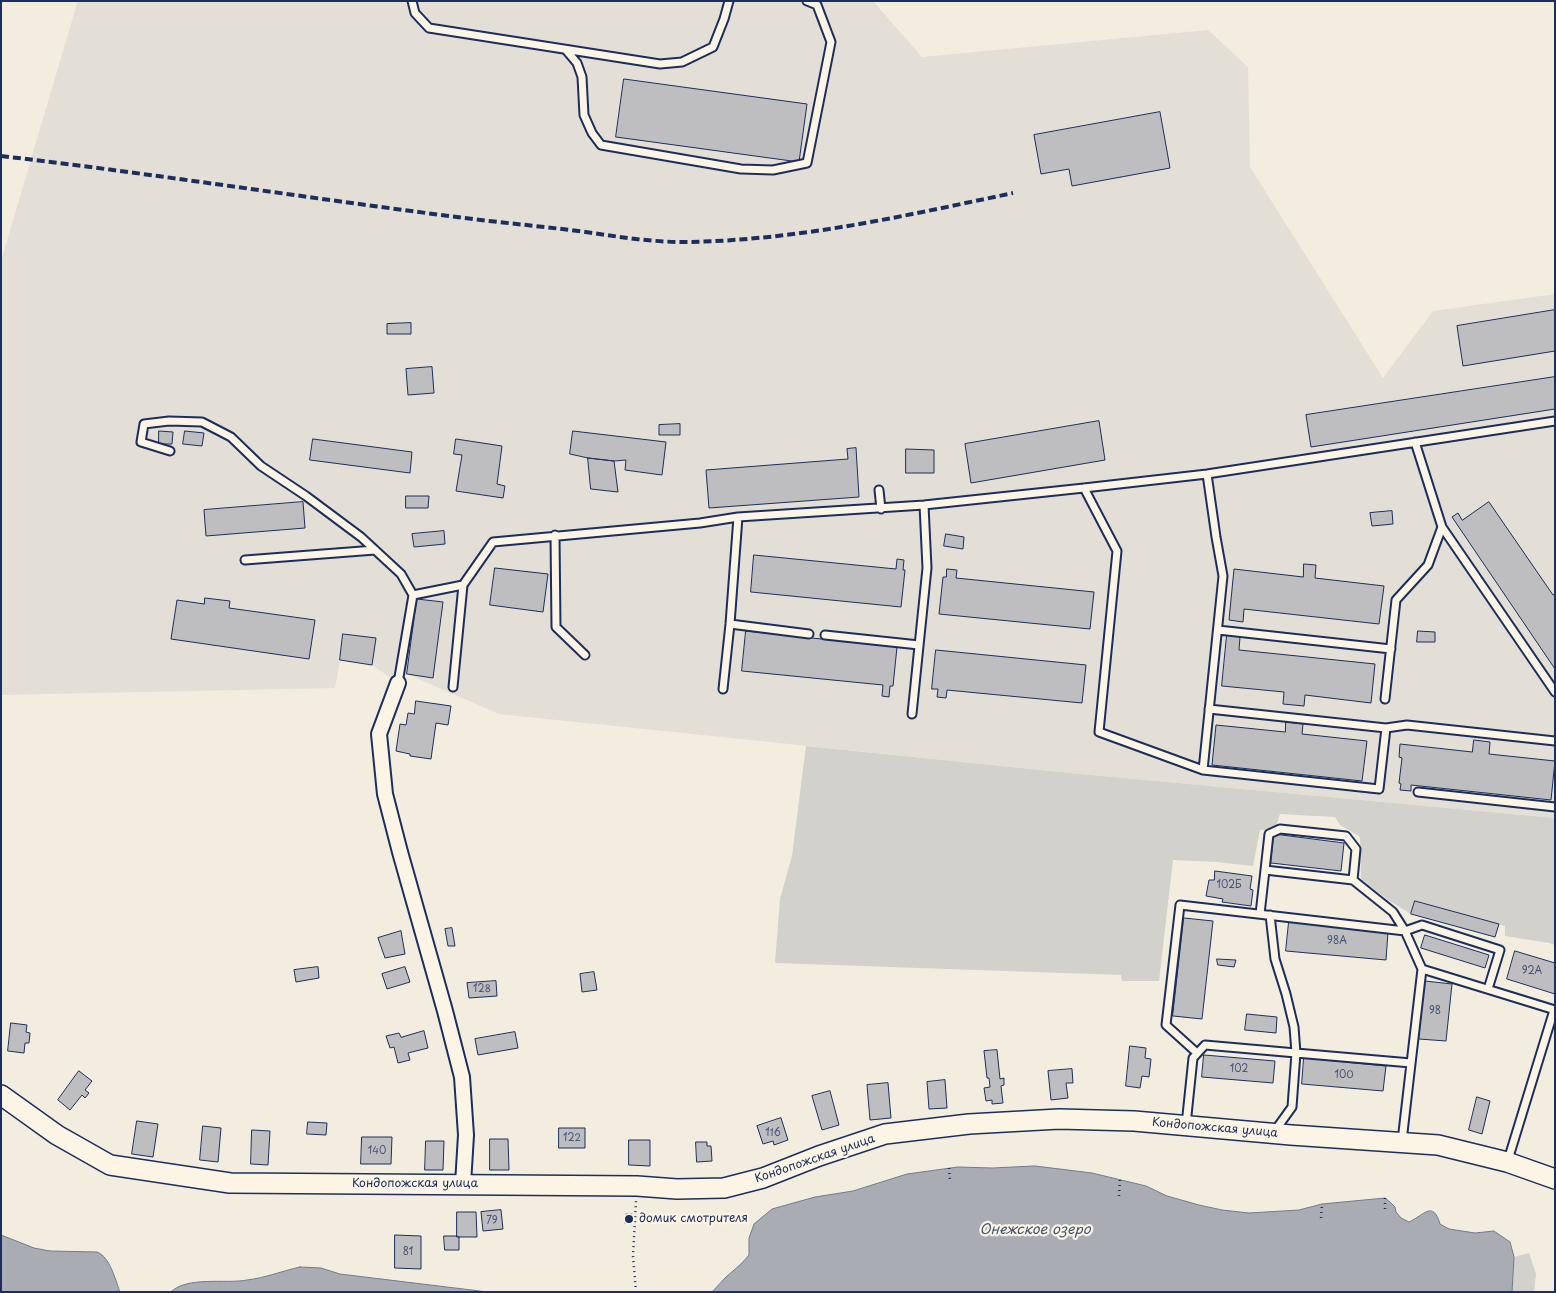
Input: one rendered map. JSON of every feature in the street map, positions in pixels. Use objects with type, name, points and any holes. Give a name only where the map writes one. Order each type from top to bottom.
[{"type":"street","points":[[398,684],[379,734],[385,794],[446,1011],[462,1077],[466,1135],[464,1184]]},
{"type":"street","name":"Кондопожская улица","points":[[1,1095],[57,1135],[110,1165],[230,1184],[464,1184],[637,1186],[677,1189],[724,1188],[763,1178],[819,1156],[885,1134],[959,1125],[1059,1119],[1134,1121],[1273,1134],[1438,1145],[1507,1162],[1555,1179]]},
{"type":"lane","points":[[412,1],[415,13],[429,28],[660,64],[682,62],[713,47],[729,1]]},
{"type":"lane","points":[[566,50],[577,63],[582,77],[584,115],[592,133],[601,145],[741,169],[773,170],[807,163],[830,42],[818,5],[807,1]]},
{"type":"lane","points":[[170,451],[141,442],[144,424],[168,421],[202,422],[231,437],[261,466],[306,496],[361,537],[401,574],[413,596],[398,684]]},
{"type":"lane","points":[[453,687],[463,585],[493,542],[700,523],[738,517],[924,505],[1207,474],[1555,421]]},
{"type":"lane","points":[[1416,442],[1442,527],[1555,692]]},
{"type":"lane","points":[[1203,770],[1223,576],[1207,474]]},
{"type":"lane","points":[[1084,488],[1117,551],[1099,732],[1203,770],[1379,789],[1386,728]]},
{"type":"lane","points":[[879,490],[881,509]]},
{"type":"lane","points":[[912,714],[927,568],[924,505]]},
{"type":"lane","points":[[723,689],[738,517]]},
{"type":"lane","points":[[1385,699],[1396,600],[1428,565],[1442,527]]},
{"type":"lane","points":[[555,535],[556,627],[585,655]]},
{"type":"lane","points":[[245,560],[375,550]]},
{"type":"lane","points":[[413,596],[463,585]]},
{"type":"lane","points":[[730,624],[809,634]]},
{"type":"lane","points":[[1218,630],[1391,649]]},
{"type":"lane","points":[[824,635],[919,645]]},
{"type":"lane","points":[[1209,709],[1386,728],[1408,725],[1555,741]]},
{"type":"lane","points":[[1418,792],[1555,807]]},
{"type":"lane","points":[[1260,914],[1269,834],[1280,829],[1346,836],[1356,849],[1353,880]]},
{"type":"lane","points":[[1265,870],[1353,880],[1393,912],[1405,930],[1422,969],[1402,1142]]},
{"type":"lane","points":[[1197,1053],[1166,1025],[1180,905],[1405,930],[1422,925],[1500,950],[1488,989]]},
{"type":"lane","points":[[1270,915],[1275,959],[1292,1019],[1296,1053],[1292,1107],[1273,1134]]},
{"type":"lane","points":[[1422,969],[1555,1010],[1507,1162]]},
{"type":"lane","points":[[1186,1126],[1193,1058],[1205,1045],[1411,1063]]},
{"type":"path","points":[[949,1168],[950,1181]]},
{"type":"path","points":[[1118,1196],[1120,1180]]},
{"type":"path","points":[[636,1292],[633,1256],[637,1186]]},
{"type":"path","points":[[1385,1198],[1385,1212]]},
{"type":"path","points":[[1321,1218],[1322,1204]]},
{"type":"shaded area","points":[[77,1],[873,1],[922,57],[1208,30],[1248,67],[1250,167],[1383,378],[1433,311],[1555,294],[1555,818],[1070,773],[499,714],[407,674],[398,683],[372,665],[340,660],[335,688],[1,695],[1,261]]},
{"type":"shaded area","points":[[806,746],[1070,773],[1555,818],[1555,945],[1505,936],[1505,926],[1415,901],[1411,914],[1388,900],[1361,879],[1360,837],[1340,825],[1335,817],[1280,814],[1275,830],[1260,830],[1253,866],[1173,860],[1159,981],[1122,981],[1121,975],[775,963],[780,899],[792,856]]},
{"type":"shaded area","points":[[1529,1253],[1536,1274],[1534,1292],[1512,1292],[1514,1257]]},
{"type":"water","name":"Онежское озеро","points":[[1035,1166],[1092,1173],[1146,1186],[1167,1196],[1199,1205],[1249,1213],[1299,1210],[1322,1204],[1385,1198],[1395,1207],[1396,1212],[1401,1218],[1409,1222],[1431,1211],[1437,1217],[1440,1224],[1449,1229],[1475,1233],[1494,1231],[1510,1242],[1514,1257],[1512,1292],[712,1292],[749,1255],[749,1238],[754,1224],[772,1209],[815,1197],[853,1191],[907,1174],[958,1167]]},
{"type":"water","points":[[1,1235],[34,1248],[50,1251],[97,1252],[109,1263],[120,1292],[1,1292]]},
{"type":"water","points":[[300,1267],[321,1268],[340,1274],[488,1292],[171,1292],[178,1287],[197,1282],[254,1279]]},
{"type":"building","points":[[624,79],[807,104],[799,162],[616,137]]},
{"type":"building","points":[[1160,112],[1170,168],[1072,186],[1069,169],[1041,174],[1034,135]]},
{"type":"building","points":[[1555,310],[1555,351],[1463,366],[1457,326]]},
{"type":"building","points":[[411,323],[411,334],[387,334],[387,324]]},
{"type":"building","points":[[432,367],[434,393],[408,395],[406,369]]},
{"type":"building","points":[[1555,377],[1555,409],[1311,447],[1306,415]]},
{"type":"building","points":[[1099,421],[1105,460],[971,483],[965,444]]},
{"type":"building","points":[[680,424],[680,435],[659,435],[659,425]]},
{"type":"building","points":[[159,431],[173,432],[172,444],[159,444]]},
{"type":"building","points":[[185,431],[204,433],[202,446],[183,444]]},
{"type":"building","points":[[573,431],[666,442],[662,475],[625,470],[626,460],[614,461],[570,454]]},
{"type":"building","points":[[313,439],[412,452],[410,473],[310,460]]},
{"type":"building","points":[[456,439],[502,446],[497,484],[505,486],[503,498],[456,491],[462,455],[454,454]]},
{"type":"building","points":[[856,448],[859,497],[709,508],[706,470],[848,459],[847,449]]},
{"type":"building","points":[[906,449],[934,450],[934,473],[906,473]]},
{"type":"building","points":[[588,458],[614,461],[618,492],[591,489]]},
{"type":"building","points":[[406,496],[429,496],[428,508],[406,508]]},
{"type":"building","points":[[303,502],[305,528],[206,536],[204,510]]},
{"type":"building","points":[[1489,502],[1553,595],[1555,594],[1555,669],[1452,517],[1458,513],[1462,520]]},
{"type":"building","points":[[1392,511],[1393,524],[1372,526],[1370,513]]},
{"type":"building","points":[[444,531],[445,544],[414,547],[412,534]]},
{"type":"building","points":[[946,534],[964,537],[963,549],[944,546]]},
{"type":"building","points":[[754,555],[896,569],[897,559],[904,560],[903,570],[905,570],[901,607],[751,592]]},
{"type":"building","points":[[1304,564],[1316,565],[1315,578],[1384,586],[1379,624],[1244,609],[1243,622],[1229,620],[1234,569],[1303,577]]},
{"type":"building","points":[[495,568],[548,574],[543,612],[490,605]]},
{"type":"building","points":[[947,569],[957,570],[956,578],[1094,592],[1090,629],[939,614],[943,577],[946,577]]},
{"type":"building","points":[[205,598],[230,601],[229,608],[315,620],[309,659],[171,639],[177,600],[204,604]]},
{"type":"building","points":[[417,599],[443,602],[433,678],[407,674]]},
{"type":"building","points":[[746,631],[897,647],[893,686],[890,686],[889,697],[882,696],[883,685],[742,671]]},
{"type":"building","points":[[1418,631],[1435,632],[1435,642],[1417,642]]},
{"type":"building","points":[[343,634],[376,638],[372,665],[340,660]]},
{"type":"building","points":[[1227,635],[1240,637],[1239,650],[1375,664],[1371,703],[1305,695],[1304,706],[1283,704],[1284,692],[1222,686]]},
{"type":"building","points":[[936,650],[1086,665],[1082,703],[947,690],[946,698],[937,697],[938,689],[932,689]]},
{"type":"building","points":[[416,701],[451,706],[448,725],[436,723],[431,759],[410,756],[410,754],[396,751],[400,724],[406,725],[408,713],[414,714]]},
{"type":"building","points":[[1286,722],[1303,724],[1302,734],[1367,741],[1362,781],[1212,765],[1216,725],[1285,732]]},
{"type":"building","points":[[1474,740],[1490,742],[1489,754],[1555,761],[1551,800],[1411,785],[1411,791],[1400,790],[1402,758],[1399,757],[1400,744],[1472,752]]},
{"type":"building","points":[[1274,834],[1344,843],[1341,871],[1271,863]]},
{"type":"building","points":[[1215,871],[1252,876],[1250,889],[1253,890],[1251,906],[1222,902],[1223,899],[1206,896],[1209,880],[1214,880]]},
{"type":"building","points":[[1415,901],[1499,924],[1495,937],[1411,914]]},
{"type":"building","points":[[1184,918],[1213,921],[1202,1019],[1173,1016]]},
{"type":"building","points":[[1289,922],[1388,932],[1386,960],[1286,951]]},
{"type":"building","points":[[452,928],[455,946],[448,946],[445,929]]},
{"type":"building","points":[[401,931],[405,954],[385,958],[378,938]]},
{"type":"building","points":[[1425,935],[1489,955],[1485,968],[1421,948]]},
{"type":"building","points":[[1515,951],[1555,963],[1555,994],[1507,979]]},
{"type":"building","points":[[1217,959],[1236,960],[1234,967],[1218,965]]},
{"type":"building","points":[[318,967],[319,978],[296,982],[294,970]]},
{"type":"building","points":[[405,967],[410,982],[387,989],[382,974]]},
{"type":"building","points":[[594,972],[597,990],[582,992],[580,974]]},
{"type":"building","points":[[496,981],[497,996],[469,998],[467,983]]},
{"type":"building","points":[[1425,981],[1452,984],[1446,1041],[1419,1039]]},
{"type":"building","points":[[1247,1014],[1277,1017],[1276,1033],[1245,1030]]},
{"type":"building","points":[[11,1023],[27,1025],[26,1032],[30,1033],[29,1043],[25,1043],[24,1053],[8,1051]]},
{"type":"building","points":[[424,1031],[428,1048],[408,1053],[410,1060],[398,1063],[394,1047],[390,1048],[386,1036],[399,1033],[401,1037]]},
{"type":"building","points":[[515,1032],[518,1048],[478,1055],[475,1039]]},
{"type":"building","points":[[1130,1046],[1146,1048],[1145,1058],[1151,1059],[1149,1077],[1142,1076],[1140,1088],[1126,1086]]},
{"type":"building","points":[[997,1050],[1000,1079],[1004,1078],[1004,1085],[1001,1086],[1003,1103],[992,1104],[992,1100],[986,1101],[984,1088],[990,1087],[984,1051]]},
{"type":"building","points":[[1204,1055],[1275,1061],[1273,1083],[1202,1077]]},
{"type":"building","points":[[1304,1058],[1386,1066],[1383,1091],[1302,1084]]},
{"type":"building","points":[[1072,1069],[1073,1083],[1066,1083],[1068,1098],[1051,1100],[1048,1071]]},
{"type":"building","points":[[79,1071],[92,1081],[85,1090],[89,1093],[85,1098],[82,1095],[70,1110],[58,1100]]},
{"type":"building","points":[[945,1080],[947,1108],[929,1109],[927,1082]]},
{"type":"building","points":[[888,1083],[891,1118],[870,1120],[867,1085]]},
{"type":"building","points":[[830,1091],[839,1125],[822,1130],[812,1096]]},
{"type":"building","points":[[1477,1097],[1490,1101],[1482,1134],[1469,1130]]},
{"type":"building","points":[[781,1118],[788,1140],[774,1145],[773,1141],[763,1144],[757,1126]]},
{"type":"building","points":[[137,1121],[158,1124],[153,1157],[132,1154]]},
{"type":"building","points":[[308,1122],[327,1123],[326,1135],[307,1134]]},
{"type":"building","points":[[203,1126],[221,1128],[218,1162],[200,1160]]},
{"type":"building","points":[[559,1128],[585,1128],[585,1148],[559,1148]]},
{"type":"building","points":[[252,1130],[270,1131],[268,1165],[251,1164]]},
{"type":"building","points":[[362,1137],[392,1137],[391,1164],[361,1164]]},
{"type":"building","points":[[490,1139],[508,1139],[509,1170],[490,1170]]},
{"type":"building","points":[[629,1140],[650,1140],[650,1166],[629,1165]]},
{"type":"building","points":[[426,1141],[444,1141],[443,1170],[425,1170]]},
{"type":"building","points":[[696,1142],[707,1142],[707,1146],[711,1146],[712,1161],[697,1162]]},
{"type":"building","points":[[501,1210],[503,1229],[483,1231],[481,1212]]},
{"type":"building","points":[[457,1212],[476,1212],[477,1237],[457,1237]]},
{"type":"building","name":"домик смотрителя","points":[[626,1214],[632,1214],[631,1224],[625,1223]]},
{"type":"building","points":[[395,1235],[421,1236],[421,1269],[395,1268]]},
{"type":"building","points":[[444,1236],[459,1237],[459,1250],[445,1250]]},
{"type":"railway","points":[[1,156],[489,221],[669,242],[725,241],[808,232],[849,226],[1013,193]]},
{"type":"place","name":"домик смотрителя","points":[[629,1219]]}]
